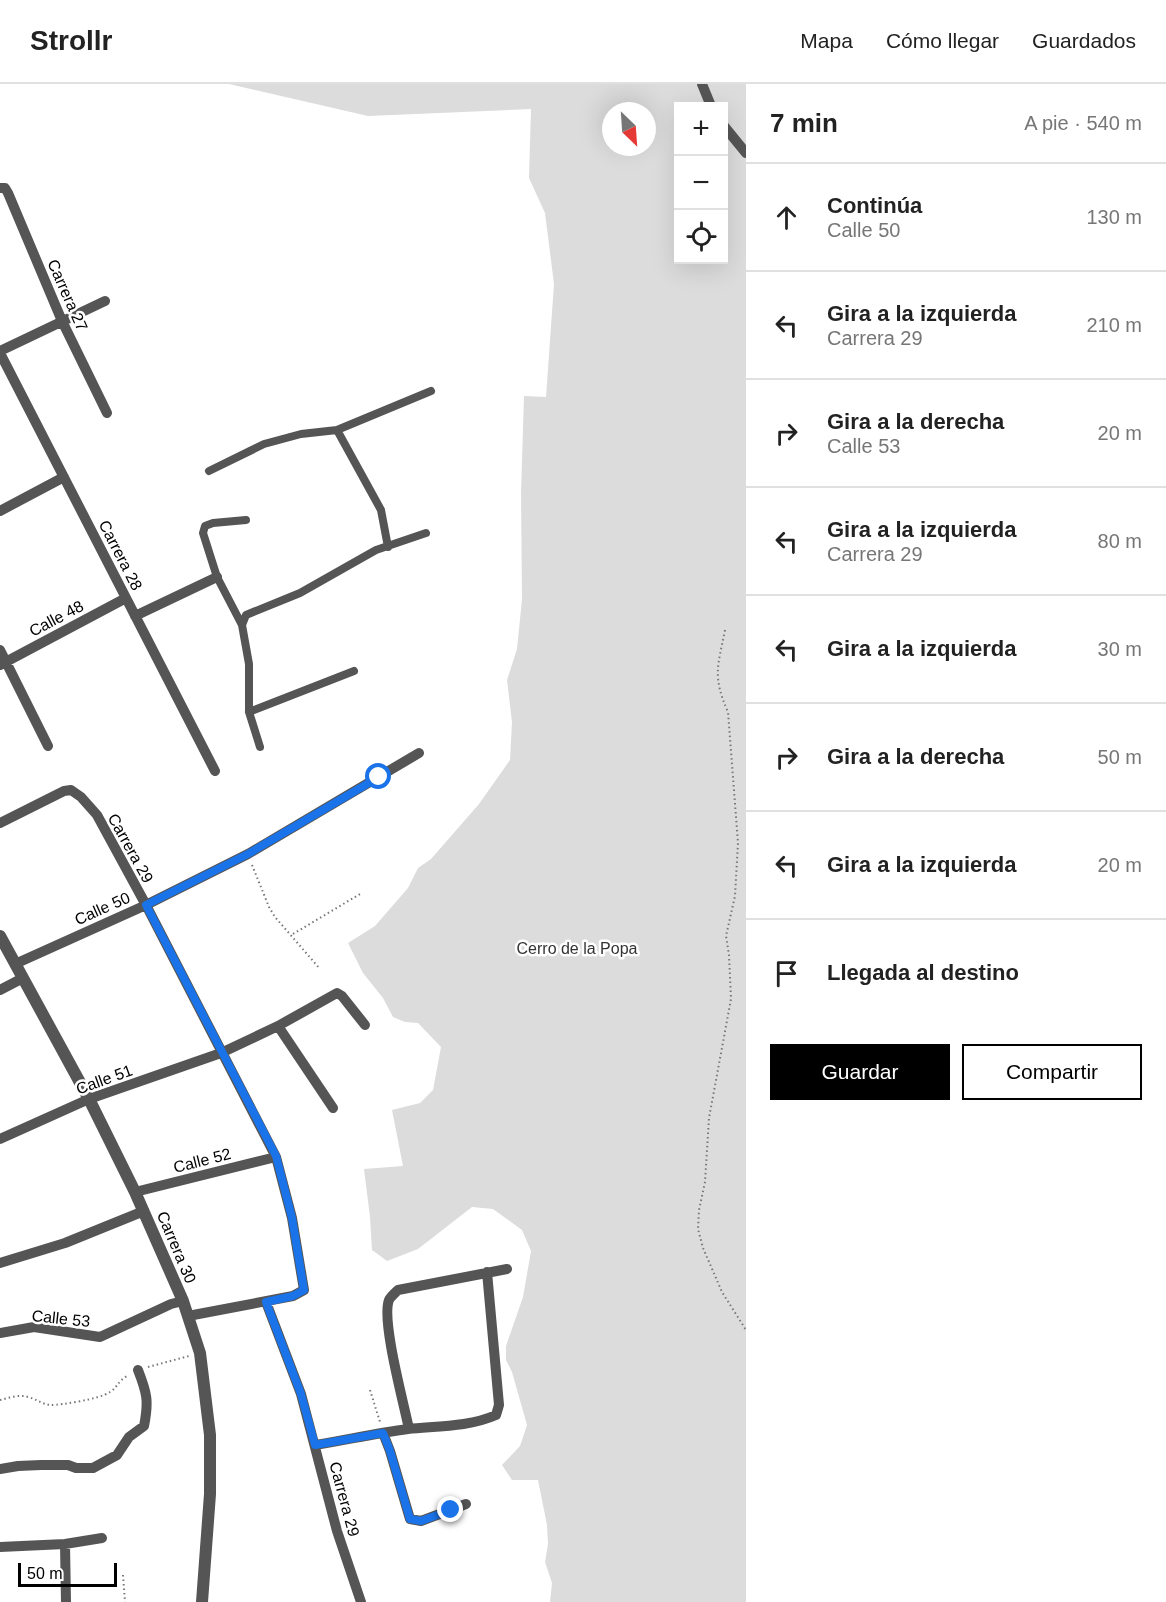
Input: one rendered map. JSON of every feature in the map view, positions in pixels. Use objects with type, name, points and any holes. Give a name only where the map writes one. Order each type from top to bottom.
[{"type":"street","points":[[702,84],[709,102]]},
{"type":"street","points":[[728,132],[746,153]]},
{"type":"street","name":"Carrera 27","points":[[2,188],[62,321],[107,413]]},
{"type":"street","points":[[0,352],[105,301]]},
{"type":"street","name":"Carrera 28","points":[[0,352],[215,771]]},
{"type":"street","points":[[209,471],[264,444],[301,434],[337,430],[430,391]]},
{"type":"street","points":[[337,430],[381,510],[388,547]]},
{"type":"street","points":[[0,511],[64,477]]},
{"type":"street","points":[[246,520],[213,523],[205,526],[203,533],[217,577],[242,625],[249,664],[249,712],[260,747]]},
{"type":"street","points":[[242,625],[246,615],[300,593],[376,550],[426,533]]},
{"type":"street","points":[[135,616],[217,577]]},
{"type":"street","name":"Calle 48","points":[[3,663],[126,598]]},
{"type":"street","points":[[0,650],[3,663],[48,746]]},
{"type":"street","points":[[249,712],[354,671]]},
{"type":"street","name":"Calle 50","points":[[15,964],[146,905],[248,854],[419,753]]},
{"type":"street","name":"Carrera 29","points":[[0,823],[64,790],[70,790],[81,797],[97,815],[276,1156],[292,1218],[304,1290],[293,1296],[266,1302],[301,1394],[338,1530],[361,1602]]},
{"type":"street","name":"Carrera 30","points":[[0,936],[89,1099],[135,1192],[183,1301],[200,1353],[210,1435],[210,1482],[202,1602]]},
{"type":"street","points":[[0,990],[23,978]]},
{"type":"street","name":"Calle 51","points":[[0,1139],[89,1099],[221,1053],[278,1026],[337,993],[365,1025]]},
{"type":"street","points":[[278,1026],[333,1108]]},
{"type":"street","name":"Calle 52","points":[[135,1192],[276,1156]]},
{"type":"street","points":[[0,1263],[65,1243],[144,1211]]},
{"type":"street","points":[[409,1429],[392,1351],[387,1312],[390,1299],[398,1290],[507,1269]]},
{"type":"street","points":[[315,1445],[409,1429],[450,1426],[485,1420],[496,1415],[499,1405],[488,1272]]},
{"type":"street","name":"Calle 53","points":[[0,1334],[34,1327],[100,1337],[171,1304],[183,1301]]},
{"type":"street","points":[[188,1316],[266,1302]]},
{"type":"street","points":[[0,1469],[41,1465],[93,1468],[117,1455],[129,1437],[144,1426],[148,1406],[147,1394],[138,1370]]},
{"type":"street","points":[[383,1433],[410,1519],[421,1521],[466,1504]]},
{"type":"street","points":[[0,1546],[65,1544],[102,1538]]},
{"type":"street","points":[[65,1544],[66,1602]]},
{"type":"path","points":[[725,630],[717,680],[719,693],[728,712],[737,833],[735,896],[726,936],[731,999],[709,1118],[705,1182],[699,1210],[698,1229],[703,1248],[722,1292],[746,1330]]},
{"type":"path","points":[[248,854],[275,917],[320,969]]},
{"type":"path","points":[[292,935],[360,894]]},
{"type":"path","points":[[0,1400],[18,1396],[55,1405],[90,1398],[108,1393],[116,1387],[118,1381],[138,1370],[200,1353]]},
{"type":"path","points":[[370,1390],[383,1433]]},
{"type":"path","points":[[123,1575],[125,1602]]},
{"type":"green space","name":"Cerro de la Popa","points":[[229,84],[746,84],[746,1602],[550,1602],[552,1583],[545,1562],[548,1544],[547,1525],[538,1480],[512,1480],[502,1465],[520,1446],[527,1425],[512,1372],[506,1360],[506,1346],[523,1297],[531,1251],[522,1230],[493,1209],[472,1207],[418,1249],[387,1261],[372,1250],[364,1169],[403,1166],[392,1110],[420,1103],[433,1090],[441,1047],[418,1023],[405,1022],[393,1017],[383,998],[363,973],[348,943],[375,926],[408,888],[418,868],[431,859],[479,804],[510,760],[512,722],[507,680],[517,649],[522,599],[521,493],[524,396],[546,397],[554,284],[545,213],[529,178],[531,109],[368,116]]},
{"type":"route","points":[[379,777],[248,854],[146,905],[276,1156],[292,1218],[304,1290],[293,1296],[266,1302],[301,1394],[315,1445],[383,1433],[396,1468],[410,1519],[421,1521],[451,1510]]}]
